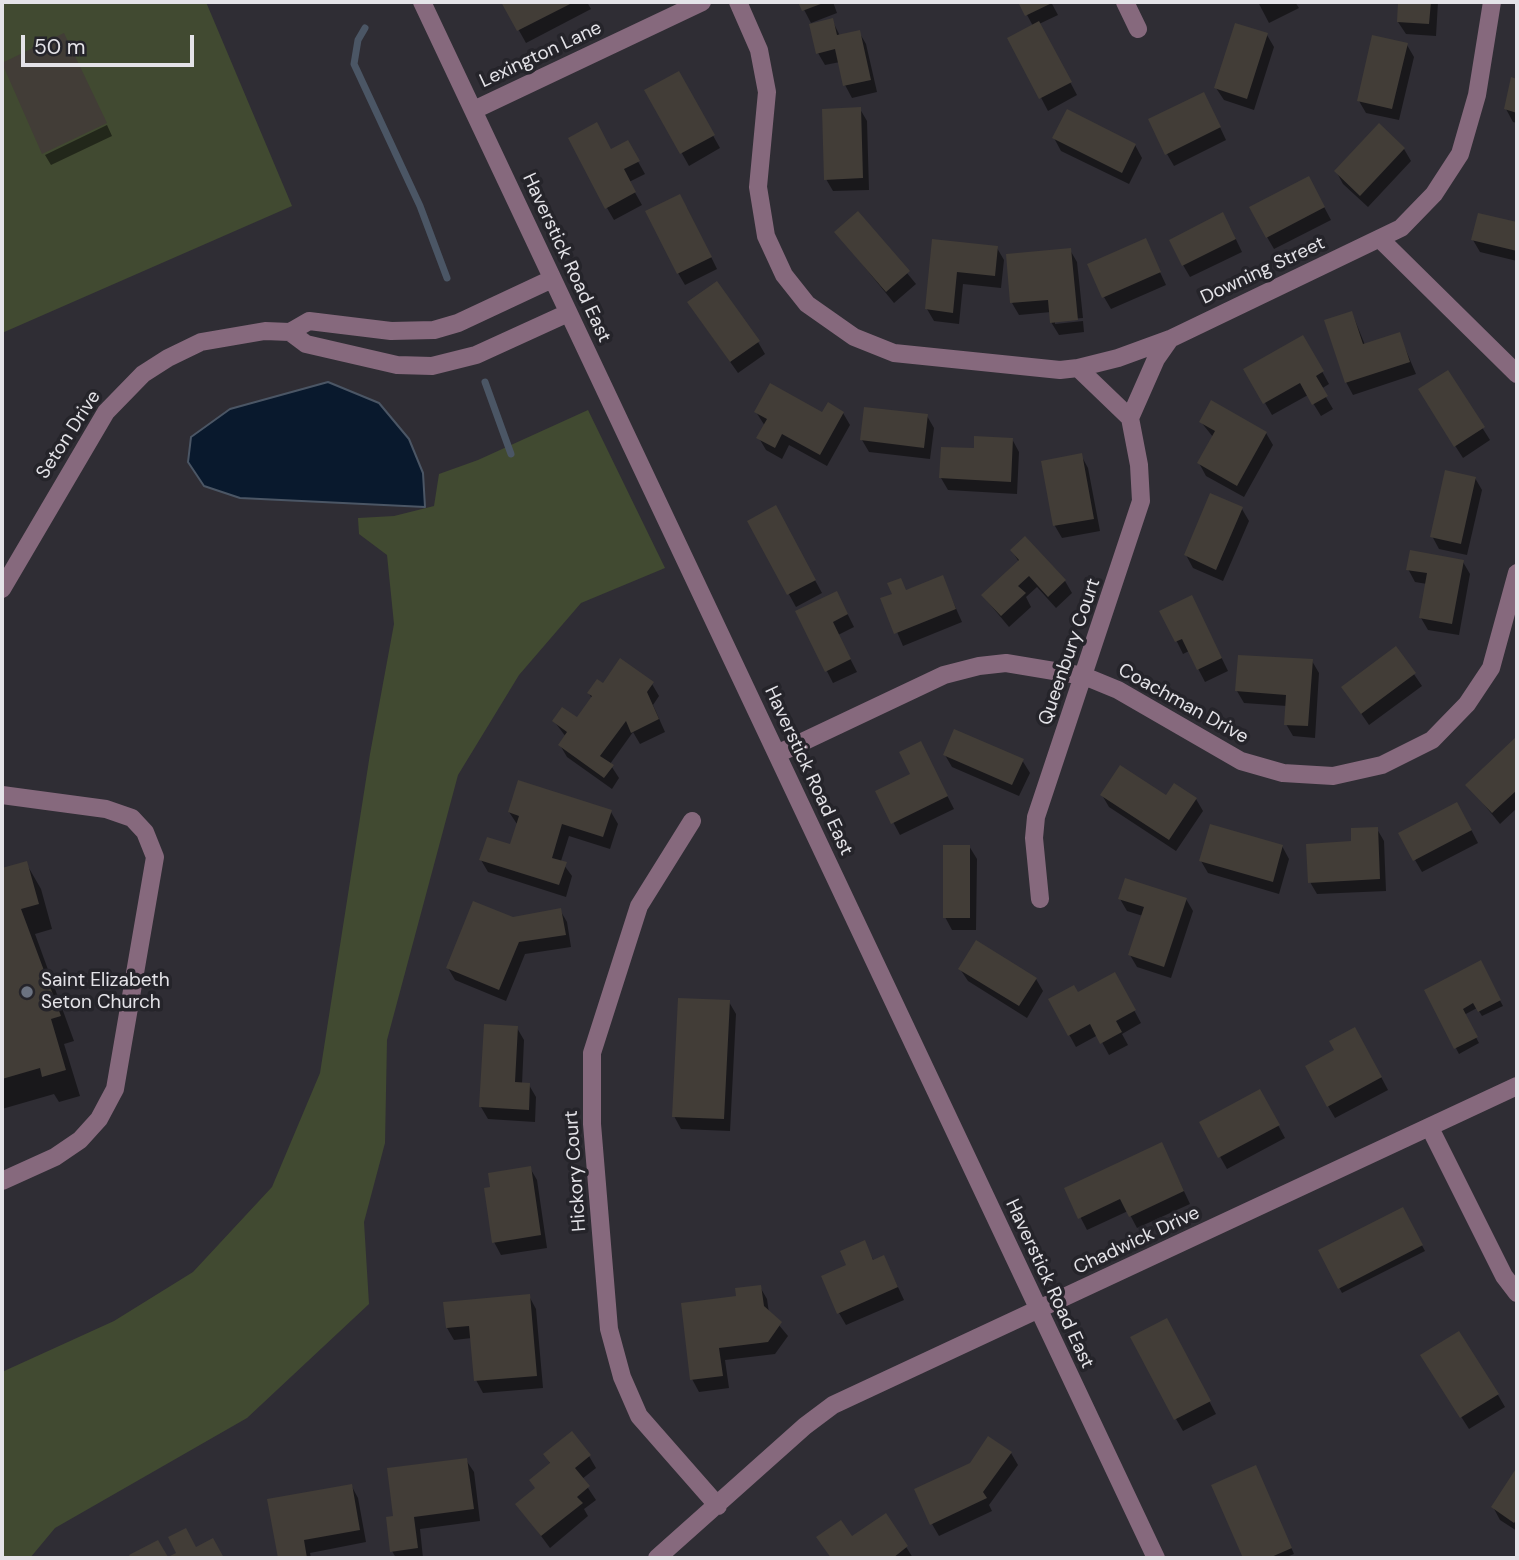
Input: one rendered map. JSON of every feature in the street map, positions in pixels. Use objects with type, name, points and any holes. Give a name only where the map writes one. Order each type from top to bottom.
[{"type":"street","name":"Haverstick Road East","points":[[422,2],[1156,1558]]},
{"type":"street","name":"Lexington Lane","points":[[474,110],[702,2]]},
{"type":"street","name":"Downing Street","points":[[738,2],[759,50],[767,92],[758,187],[765,236],[784,275],[807,304],[854,337],[894,353],[1028,368],[1078,368],[1170,339],[1401,229],[1434,194],[1460,153],[1476,95],[1492,2]]},
{"type":"street","points":[[1125,2],[1138,29]]},
{"type":"street","points":[[1380,239],[1517,374]]},
{"type":"street","name":"Seton Drive","points":[[2,589],[106,412],[143,374],[201,342],[265,331],[290,332],[309,321],[391,331],[435,330],[458,323],[552,279]]},
{"type":"street","name":"Seton Drive","points":[[290,332],[306,344],[397,365],[432,366],[476,355],[568,313]]},
{"type":"street","points":[[1078,368],[1130,418],[1156,359],[1170,339]]},
{"type":"street","name":"Queenbury Court","points":[[1040,899],[1034,838],[1036,817],[1141,501],[1139,465],[1130,418]]},
{"type":"street","name":"Coachman Drive","points":[[777,754],[944,675],[979,666],[1023,664],[1084,676],[1118,690],[1252,764],[1283,773],[1333,776],[1382,765],[1432,740],[1467,704],[1489,672],[1517,573]]},
{"type":"street","points":[[2,795],[106,809],[132,818],[145,832],[155,858],[115,1088],[99,1119],[80,1140],[55,1157],[2,1181]]},
{"type":"street","name":"Hickory Court","points":[[692,821],[639,906],[592,1053],[592,1124],[609,1329],[622,1377],[639,1416],[718,1506]]},
{"type":"street","name":"Chadwick Drive","points":[[657,1558],[805,1426],[833,1405],[1517,1086]]},
{"type":"street","points":[[1430,1128],[1504,1276],[1517,1293]]},
{"type":"green space","points":[[2,2],[206,2],[292,206],[2,333]]},
{"type":"green space","points":[[588,410],[665,568],[581,603],[519,675],[458,775],[387,1040],[385,1143],[364,1222],[369,1304],[247,1418],[55,1528],[30,1558],[2,1558],[2,1372],[114,1321],[193,1272],[272,1187],[320,1073],[370,754],[394,624],[387,555],[359,534],[358,518],[394,516],[434,506],[439,474],[478,460]]},
{"type":"water","points":[[328,382],[379,403],[409,439],[423,473],[425,507],[240,498],[204,486],[188,462],[191,437],[230,409]]},
{"type":"building","points":[[501,2],[574,2],[517,31]]},
{"type":"building","points":[[798,2],[826,2],[802,11]]},
{"type":"building","points":[[1018,2],[1054,2],[1025,16]]},
{"type":"building","points":[[1398,2],[1431,2],[1429,24],[1397,22]]},
{"type":"building","points":[[833,18],[837,35],[860,30],[871,80],[843,86],[835,49],[816,54],[809,24]]},
{"type":"building","points":[[1039,21],[1072,82],[1039,99],[1007,38]]},
{"type":"building","points":[[1235,23],[1268,33],[1247,99],[1214,88]]},
{"type":"building","points":[[64,33],[107,123],[42,154],[2,63]]},
{"type":"building","points":[[1372,35],[1408,43],[1392,109],[1357,101]]},
{"type":"building","points":[[679,71],[715,135],[680,154],[644,90]]},
{"type":"building","points":[[1511,77],[1517,79],[1517,113],[1504,109]]},
{"type":"building","points":[[1204,92],[1221,127],[1165,155],[1148,119]]},
{"type":"building","points":[[861,107],[863,178],[824,180],[822,109]]},
{"type":"building","points":[[1067,109],[1136,144],[1122,173],[1052,138]]},
{"type":"building","points":[[597,122],[611,149],[628,140],[640,161],[624,169],[636,192],[605,209],[568,138]]},
{"type":"building","points":[[1379,123],[1405,148],[1360,196],[1334,171]]},
{"type":"building","points":[[1309,176],[1325,207],[1266,238],[1249,207]]},
{"type":"building","points":[[680,194],[712,257],[677,274],[645,211]]},
{"type":"building","points":[[858,211],[910,271],[886,292],[834,232]]},
{"type":"building","points":[[1223,212],[1236,239],[1182,266],[1169,240]]},
{"type":"building","points":[[1478,213],[1517,222],[1517,251],[1471,240]]},
{"type":"building","points":[[1146,238],[1161,272],[1102,298],[1087,264]]},
{"type":"building","points":[[932,239],[998,246],[995,276],[957,272],[953,313],[925,309]]},
{"type":"building","points":[[1071,248],[1078,320],[1050,323],[1048,300],[1010,303],[1006,254]]},
{"type":"building","points":[[717,281],[760,341],[730,362],[687,302]]},
{"type":"building","points":[[1352,311],[1363,344],[1400,332],[1410,362],[1345,383],[1324,320]]},
{"type":"building","points":[[1303,335],[1324,371],[1316,376],[1328,396],[1312,405],[1300,383],[1263,404],[1243,369]]},
{"type":"building","points":[[1448,370],[1485,427],[1454,447],[1418,389]]},
{"type":"building","points":[[770,383],[822,412],[828,402],[844,412],[820,455],[782,434],[775,448],[756,438],[767,419],[754,412]]},
{"type":"building","points":[[1211,400],[1267,432],[1237,486],[1197,463],[1215,431],[1199,422]]},
{"type":"building","points":[[864,407],[928,414],[924,448],[860,440]]},
{"type":"building","points":[[974,436],[1013,438],[1011,482],[939,478],[941,447],[974,448]]},
{"type":"building","points":[[1082,453],[1094,519],[1053,526],[1041,461]]},
{"type":"building","points":[[1445,470],[1476,477],[1461,544],[1430,537]]},
{"type":"building","points":[[1210,493],[1243,507],[1216,570],[1184,555]]},
{"type":"building","points":[[776,505],[816,580],[787,595],[747,521]]},
{"type":"building","points":[[1025,536],[1066,580],[1048,597],[1029,576],[1018,586],[1026,593],[1001,616],[981,595],[1019,560],[1010,550]]},
{"type":"building","points":[[1410,550],[1464,560],[1452,624],[1419,618],[1427,573],[1406,570]]},
{"type":"building","points":[[943,575],[956,609],[894,634],[880,598],[892,594],[887,583],[901,578],[906,590]]},
{"type":"building","points":[[837,591],[848,614],[833,622],[851,659],[825,672],[795,611]]},
{"type":"building","points":[[1192,595],[1222,658],[1197,670],[1182,639],[1175,642],[1159,611]]},
{"type":"building","points":[[1396,646],[1416,673],[1361,714],[1341,687]]},
{"type":"building","points":[[1238,655],[1313,659],[1308,726],[1284,725],[1286,695],[1235,691]]},
{"type":"building","points":[[620,658],[654,682],[647,692],[659,719],[631,733],[626,721],[600,756],[614,765],[604,778],[558,745],[567,732],[552,721],[562,707],[577,717],[592,696],[587,693],[597,679],[603,683]]},
{"type":"building","points":[[954,729],[1024,759],[1012,785],[943,755]]},
{"type":"building","points":[[1517,736],[1517,790],[1492,813],[1465,785]]},
{"type":"building","points":[[921,741],[948,796],[891,824],[875,791],[910,774],[899,752]]},
{"type":"building","points":[[1120,765],[1166,795],[1174,783],[1197,798],[1169,840],[1100,795]]},
{"type":"building","points":[[518,780],[612,810],[603,837],[562,824],[552,858],[567,862],[559,885],[479,860],[487,837],[510,844],[519,816],[508,812]]},
{"type":"building","points":[[1457,802],[1472,830],[1413,861],[1398,833]]},
{"type":"building","points":[[1210,824],[1283,845],[1273,882],[1199,861]]},
{"type":"building","points":[[1378,827],[1380,879],[1308,883],[1306,844],[1351,841],[1351,828]]},
{"type":"building","points":[[943,845],[970,845],[970,918],[943,918]]},
{"type":"building","name":"Saint Elizabeth Seton Church","points":[[27,861],[39,904],[21,909],[61,1016],[51,1019],[66,1070],[42,1077],[40,1068],[2,1079],[2,868]]},
{"type":"building","points":[[1125,878],[1187,898],[1164,967],[1128,955],[1144,907],[1118,899]]},
{"type":"building","points":[[473,901],[513,917],[561,908],[566,935],[519,942],[499,990],[446,968]]},
{"type":"building","points":[[976,940],[1037,978],[1019,1006],[958,969]]},
{"type":"building","points":[[1481,960],[1501,1000],[1478,1012],[1473,1003],[1463,1009],[1478,1037],[1454,1049],[1424,990]]},
{"type":"building","points":[[1115,972],[1136,1010],[1116,1021],[1122,1032],[1100,1044],[1090,1024],[1068,1036],[1048,999],[1074,985],[1078,992]]},
{"type":"building","points":[[678,998],[730,1000],[724,1119],[672,1117]]},
{"type":"building","points":[[484,1024],[518,1026],[515,1082],[530,1083],[529,1110],[479,1107]]},
{"type":"building","points":[[1355,1027],[1382,1077],[1327,1107],[1305,1066],[1334,1050],[1329,1041]]},
{"type":"building","points":[[1260,1089],[1280,1125],[1218,1158],[1199,1122]]},
{"type":"building","points":[[1162,1142],[1184,1191],[1129,1217],[1120,1199],[1078,1219],[1064,1188]]},
{"type":"building","points":[[531,1166],[541,1235],[492,1243],[484,1188],[490,1187],[488,1173]]},
{"type":"building","points":[[1403,1207],[1423,1245],[1338,1289],[1318,1250]]},
{"type":"building","points":[[865,1240],[873,1260],[884,1255],[898,1287],[837,1314],[821,1276],[846,1265],[840,1251]]},
{"type":"building","points":[[761,1285],[764,1306],[782,1322],[768,1342],[719,1348],[723,1376],[690,1380],[681,1303],[736,1296],[735,1288]]},
{"type":"building","points":[[530,1294],[537,1376],[474,1381],[469,1326],[446,1328],[443,1302]]},
{"type":"building","points":[[1167,1318],[1211,1401],[1174,1420],[1130,1337]]},
{"type":"building","points":[[1459,1331],[1499,1394],[1460,1418],[1420,1355]]},
{"type":"building","points":[[572,1431],[591,1455],[575,1468],[590,1486],[577,1497],[583,1503],[541,1536],[515,1504],[535,1488],[529,1480],[550,1463],[543,1454]]},
{"type":"building","points":[[988,1436],[1012,1452],[983,1492],[987,1498],[930,1525],[914,1489],[970,1463]]},
{"type":"building","points":[[467,1458],[474,1509],[414,1517],[418,1548],[390,1552],[386,1517],[393,1516],[387,1468]]},
{"type":"building","points":[[1256,1465],[1292,1548],[1269,1558],[1243,1558],[1211,1485]]},
{"type":"building","points":[[1517,1467],[1517,1519],[1514,1523],[1491,1507]]},
{"type":"building","points":[[352,1484],[360,1530],[304,1540],[307,1558],[278,1558],[267,1499]]},
{"type":"building","points":[[886,1513],[908,1546],[893,1558],[831,1558],[816,1537],[841,1520],[852,1536]]},
{"type":"building","points":[[186,1528],[196,1547],[213,1538],[224,1558],[131,1558],[129,1555],[158,1540],[168,1557],[176,1553],[168,1537]]},
{"type":"waterway","points":[[365,28],[358,40],[354,64],[420,206],[447,278]]},
{"type":"waterway","points":[[485,382],[511,454]]},
{"type":"place","name":"Saint Elizabeth Seton Church","points":[[27,992]]}]
